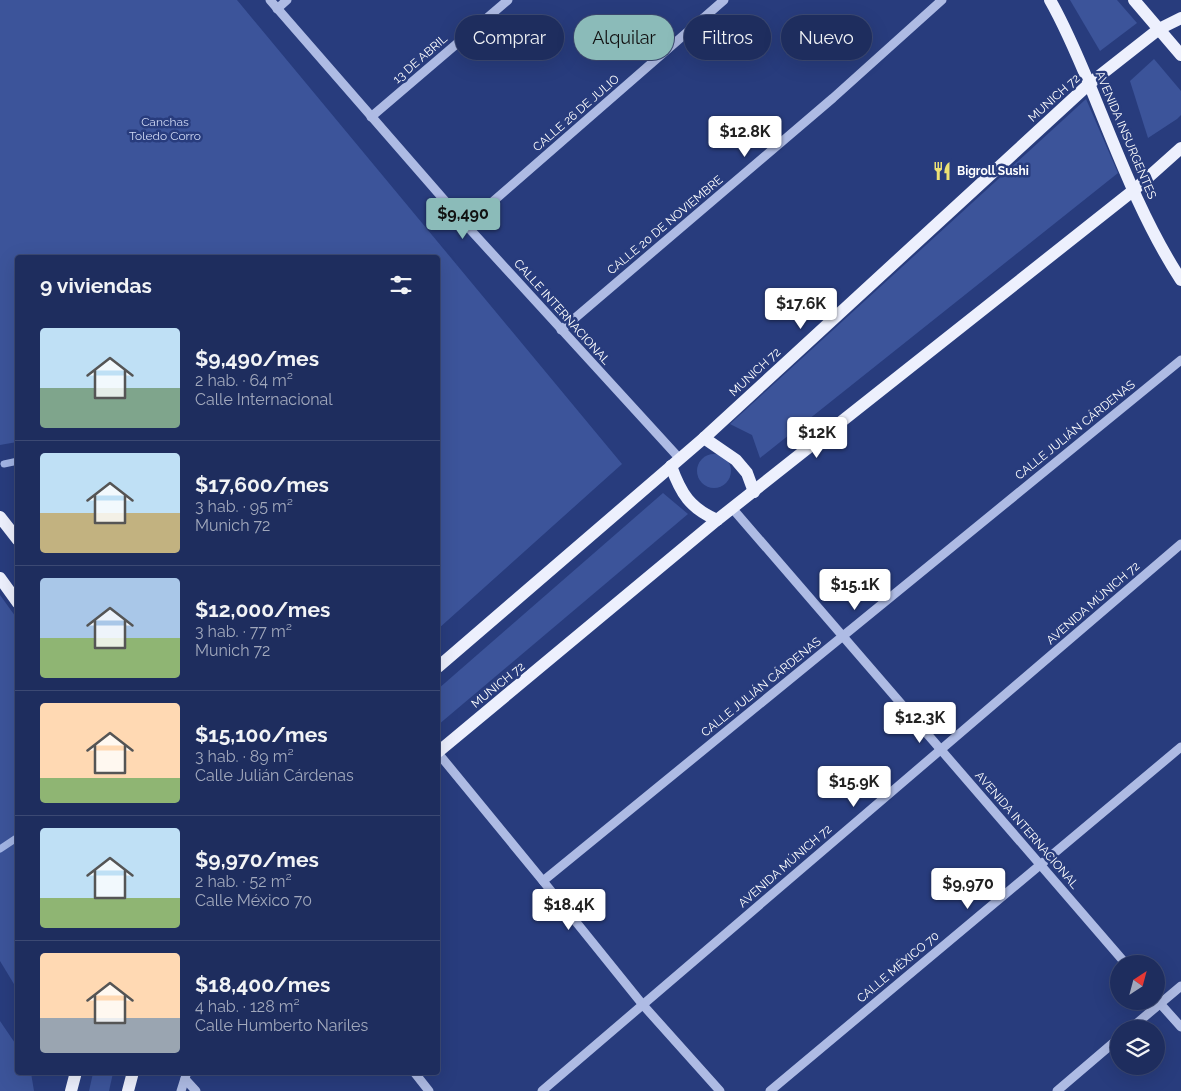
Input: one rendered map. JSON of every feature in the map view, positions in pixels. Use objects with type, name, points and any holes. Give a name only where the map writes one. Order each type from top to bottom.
[{"type":"main road","name":"AVENIDA INSURGENTES","points":[[1050,0],[1069,35],[1134,190],[1162,250],[1181,280]]},
{"type":"main road","points":[[1134,0],[1181,55]]},
{"type":"main road","name":"MUNICH 72","points":[[440,665],[704,438],[1089,84],[1159,29],[1181,18]]},
{"type":"main road","name":"MUNICH 72","points":[[440,751],[717,520],[1134,190],[1181,148]]},
{"type":"main road","points":[[704,438],[736,460],[746,473],[754,492]]},
{"type":"main road","points":[[676,462],[678,486],[687,499],[703,514],[717,520]]},
{"type":"main road","points":[[0,517],[15,536]]},
{"type":"main road","points":[[0,578],[15,599]]},
{"type":"main road","points":[[71,1091],[75,1075]]},
{"type":"main road","points":[[128,1091],[131,1075]]},
{"type":"street","name":"CALLE INTERNACIONAL","points":[[270,0],[676,462]]},
{"type":"street","points":[[277,9],[287,0]]},
{"type":"street","name":"13 DE ABRIL","points":[[371,117],[508,0]]},
{"type":"street","name":"CALLE 26 DE JULIO","points":[[466,225],[724,0]]},
{"type":"street","name":"CALLE 20 DE NOVIEMBRE","points":[[561,330],[834,98],[942,0]]},
{"type":"street","name":"CALLE JULIÁN CÁRDENAS","points":[[543,880],[1181,360]]},
{"type":"street","name":"AVENIDA INTERNACIONAL","points":[[732,508],[1118,955]]},
{"type":"street","name":"AVENIDA MÚNICH 72","points":[[542,1091],[1181,544]]},
{"type":"street","name":"CALLE MÉXICO 70","points":[[770,1091],[1181,747]]},
{"type":"street","points":[[440,755],[643,1005],[720,1091]]},
{"type":"street","points":[[1165,996],[1181,986]]},
{"type":"street","points":[[1165,1009],[1181,1027]]},
{"type":"street","points":[[1139,1020],[1149,1010]]},
{"type":"street","points":[[1059,1090],[1110,1046]]},
{"type":"street","points":[[417,1075],[430,1091]]},
{"type":"street","points":[[181,1091],[186,1076]]},
{"type":"street","points":[[186,1076],[196,1091]]},
{"type":"green space","name":"Canchas Toledo Corro","points":[[0,0],[237,0],[622,464],[440,627],[440,255],[15,255],[15,442],[0,445]]},
{"type":"green space","points":[[1070,0],[1117,0],[1137,23],[1100,51]]},
{"type":"green space","points":[[1154,59],[1181,91],[1181,115],[1148,138],[1130,81]]},
{"type":"green space","points":[[1086,99],[1118,173],[760,458],[752,435],[730,424]]},
{"type":"green space","points":[[714,454],[726,459],[731,471],[726,483],[714,488],[702,483],[697,471],[702,459]]},
{"type":"green space","points":[[663,493],[688,514],[440,723],[440,687]]},
{"type":"green space","points":[[0,595],[15,616],[15,986],[0,961]]},
{"type":"green space","points":[[0,1021],[15,1043],[15,1075],[31,1075],[34,1091],[0,1091]]},
{"type":"green space","points":[[93,1075],[113,1075],[109,1091],[89,1091]]},
{"type":"waterway","points":[[4,464],[15,462]]},
{"type":"waterway","points":[[0,849],[15,839]]},
{"type":"place","name":"Bigroll Sushi","points":[[942,171]]}]
